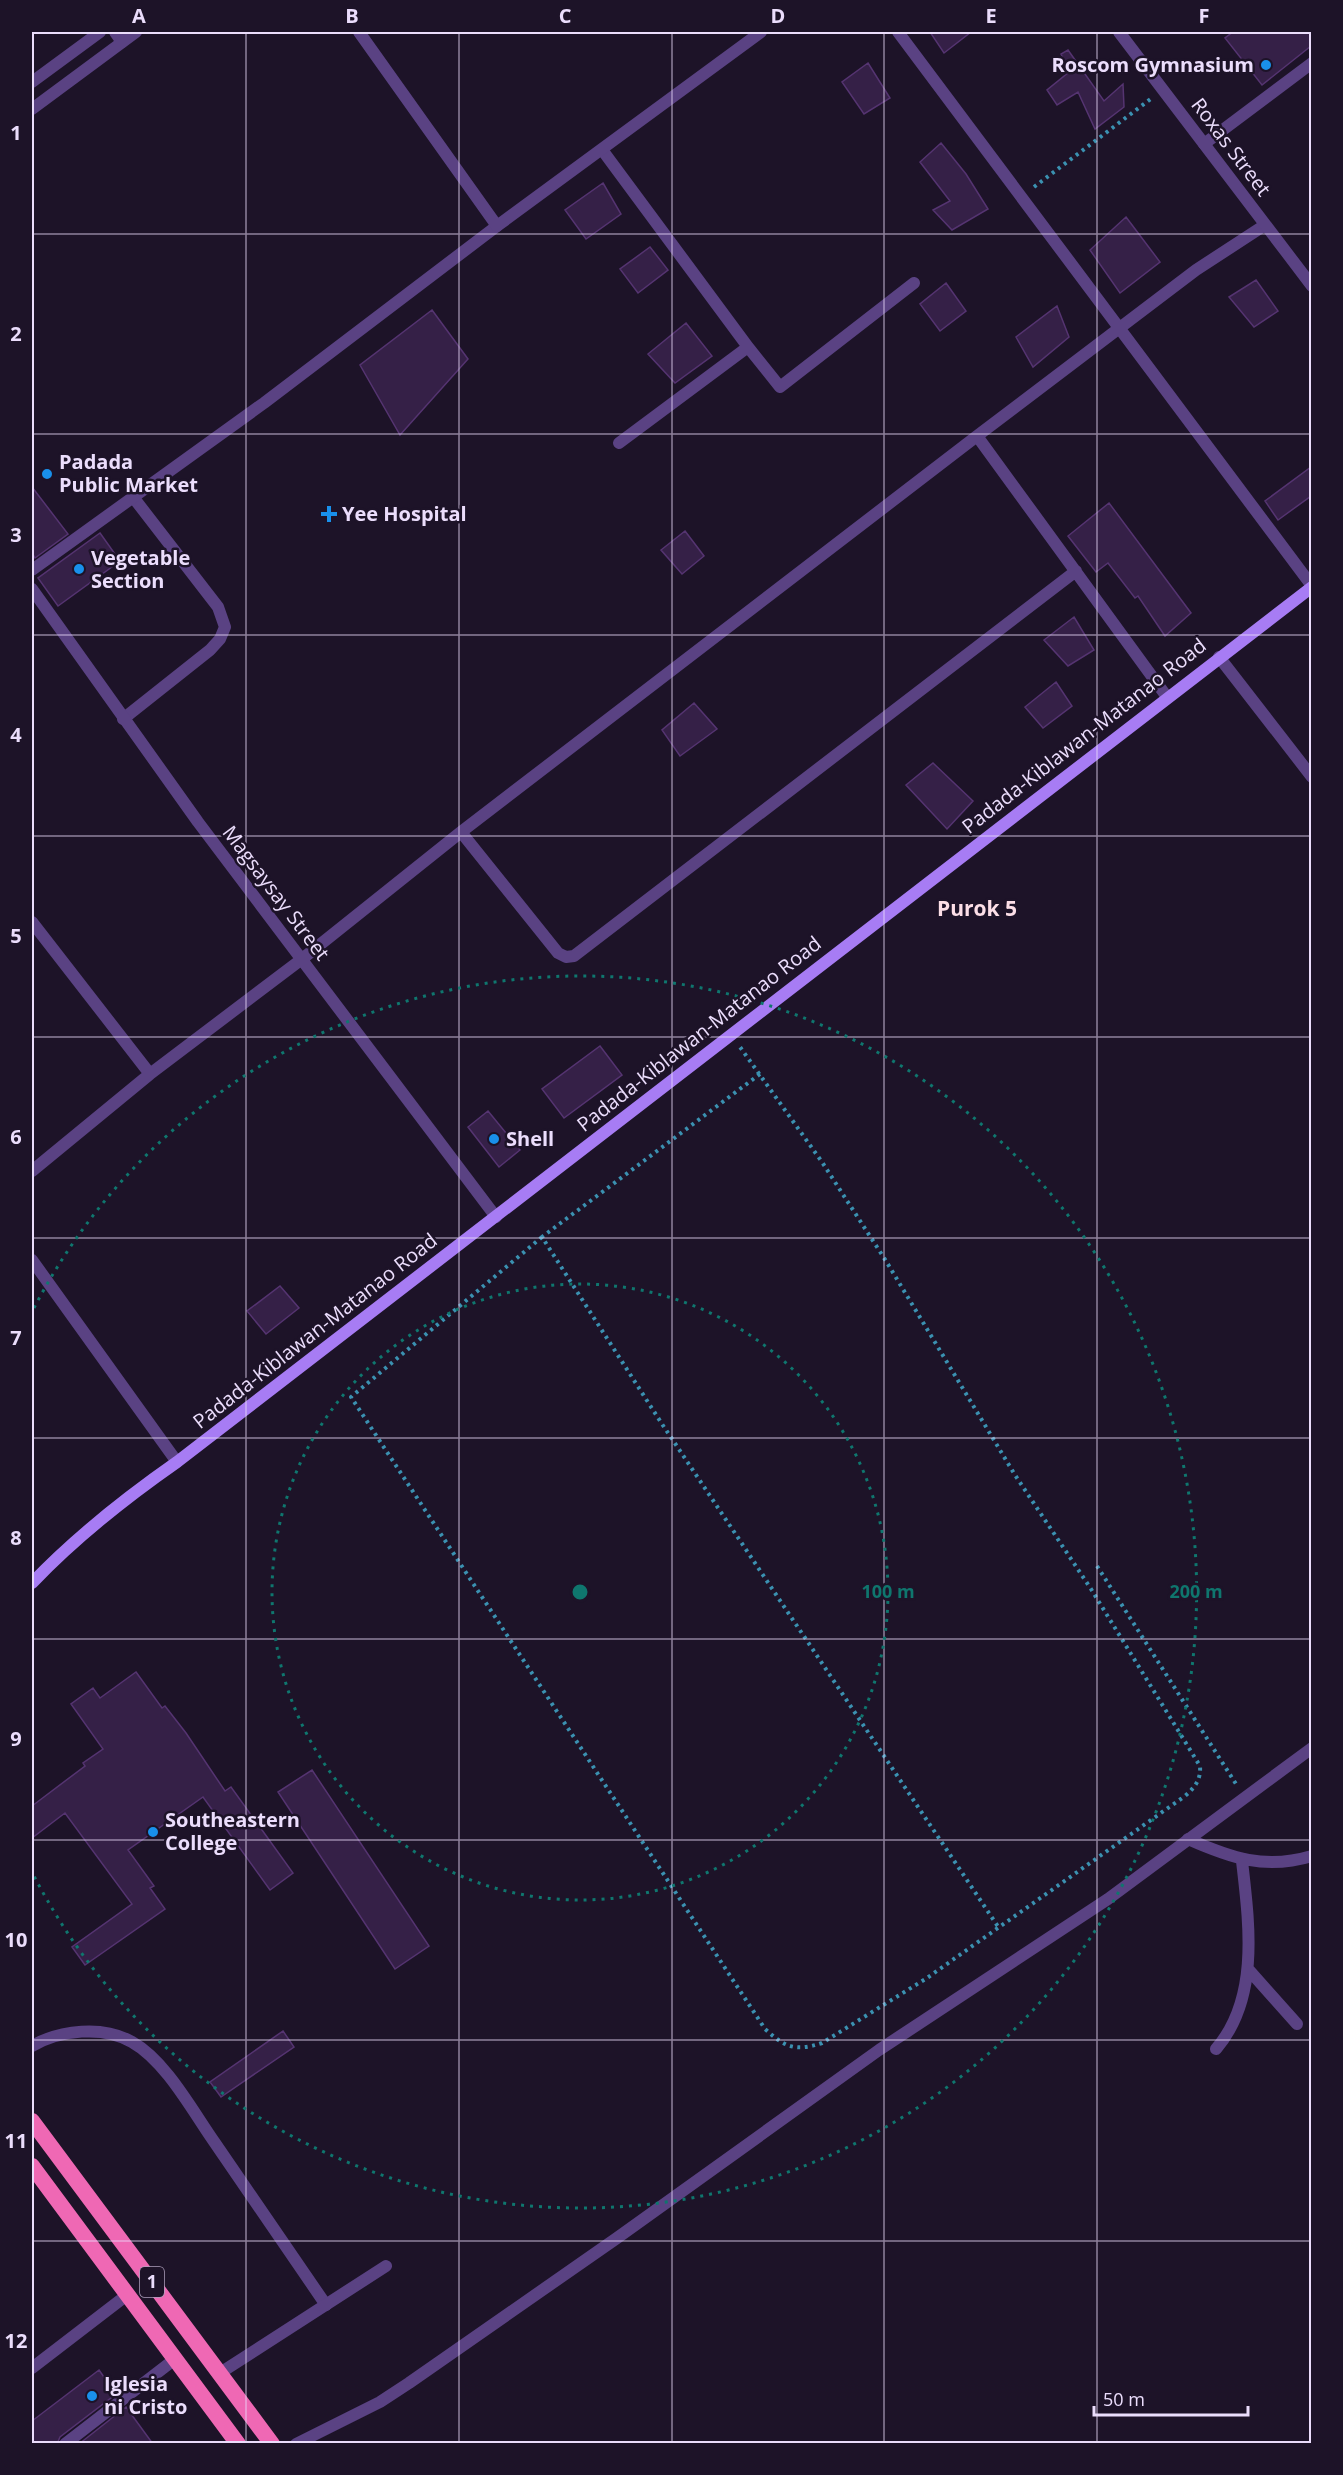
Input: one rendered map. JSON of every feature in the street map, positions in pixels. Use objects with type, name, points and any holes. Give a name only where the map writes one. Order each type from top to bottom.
[{"type":"highway","name":"1","points":[[32,2121],[272,2444]]},
{"type":"highway","name":"1","points":[[32,2166],[237,2443]]},
{"type":"main road","name":"Padada-Kiblawan-Matanao Road","points":[[32,1583],[69,1545],[111,1509],[177,1462],[496,1217],[1311,587]]},
{"type":"street","points":[[32,82],[100,32]]},
{"type":"street","points":[[32,109],[118,37],[136,32]]},
{"type":"street","points":[[359,32],[497,226]]},
{"type":"street","points":[[32,570],[264,403],[497,226],[603,151],[761,32]]},
{"type":"street","points":[[898,32],[1311,587]]},
{"type":"street","name":"Roxas Street","points":[[1119,32],[1311,286]]},
{"type":"street","points":[[1204,144],[1311,63]]},
{"type":"street","points":[[603,151],[780,387],[914,284]]},
{"type":"street","points":[[32,1171],[150,1074],[302,959],[460,832],[1196,270],[1265,225]]},
{"type":"street","points":[[619,443],[748,347]]},
{"type":"street","points":[[977,436],[1167,697]]},
{"type":"street","points":[[123,719],[210,650],[220,639],[225,627],[218,607],[133,497]]},
{"type":"street","points":[[460,832],[558,953],[566,957],[574,956],[1076,571]]},
{"type":"street","name":"Magsaysay Street","points":[[32,589],[36,605],[496,1217]]},
{"type":"street","points":[[1219,657],[1311,777]]},
{"type":"street","points":[[32,922],[150,1074]]},
{"type":"street","points":[[32,1260],[177,1462]]},
{"type":"street","points":[[296,2444],[380,2402],[409,2383],[617,2238],[879,2050],[1039,1946],[1311,1748]]},
{"type":"street","points":[[1188,1839],[1242,1861],[1269,1862],[1311,1857]]},
{"type":"street","points":[[1216,2049],[1230,2032],[1240,2011],[1248,1969],[1248,1915],[1242,1861]]},
{"type":"street","points":[[1248,1969],[1297,2024]]},
{"type":"street","points":[[32,2046],[61,2035],[92,2031],[114,2034],[146,2052],[176,2086],[326,2305]]},
{"type":"street","points":[[220,2373],[386,2266]]},
{"type":"street","points":[[32,2368],[127,2295]]},
{"type":"street","points":[[65,2444],[175,2359]]},
{"type":"path","points":[[1021,197],[1162,91]]},
{"type":"path","points":[[730,1034],[760,1074],[822,1162],[886,1261],[1015,1475],[1091,1588],[1200,1766],[1196,1786],[1185,1796],[927,1978],[822,2043],[804,2049],[791,2047],[778,2041],[765,2029],[351,1397],[542,1238],[760,1074]]},
{"type":"path","points":[[542,1238],[662,1424],[999,1928]]},
{"type":"path","points":[[1097,1566],[1244,1798]]},
{"type":"building","points":[[930,32],[971,32],[944,53]]},
{"type":"building","name":"Roscom Gymnasium","points":[[1233,32],[1311,32],[1311,46],[1262,85],[1225,38]]},
{"type":"building","points":[[1068,50],[1104,101],[1123,84],[1124,107],[1095,129],[1078,92],[1057,105],[1047,90],[1069,72],[1061,54]]},
{"type":"building","points":[[868,63],[890,98],[864,114],[842,82]]},
{"type":"building","points":[[941,143],[966,174],[988,209],[952,230],[933,210],[950,201],[920,162]]},
{"type":"building","points":[[603,183],[621,214],[586,239],[565,210]]},
{"type":"building","points":[[1126,217],[1160,262],[1120,293],[1090,250]]},
{"type":"building","points":[[650,247],[668,270],[638,293],[620,269]]},
{"type":"building","points":[[1256,280],[1278,311],[1254,327],[1229,297]]},
{"type":"building","points":[[946,283],[966,311],[940,331],[920,304]]},
{"type":"building","points":[[1057,306],[1069,337],[1033,367],[1016,337]]},
{"type":"building","points":[[432,310],[468,359],[400,435],[360,365]]},
{"type":"building","points":[[686,323],[712,356],[675,383],[648,354]]},
{"type":"building","points":[[1311,467],[1311,496],[1278,520],[1265,501]]},
{"type":"building","points":[[32,487],[68,534],[35,558],[32,553]]},
{"type":"building","points":[[1109,503],[1191,613],[1165,636],[1138,596],[1135,598],[1108,563],[1096,572],[1068,536]]},
{"type":"building","points":[[685,531],[704,556],[682,574],[661,550]]},
{"type":"building","name":"Vegetable Section","points":[[100,533],[120,561],[58,606],[38,578]]},
{"type":"building","points":[[1074,617],[1094,650],[1068,666],[1044,640]]},
{"type":"building","points":[[1056,682],[1072,706],[1043,728],[1025,707]]},
{"type":"building","points":[[694,703],[717,729],[680,756],[662,730]]},
{"type":"building","points":[[933,763],[973,801],[947,829],[906,785]]},
{"type":"building","points":[[600,1046],[622,1075],[564,1118],[542,1089]]},
{"type":"building","name":"Shell","points":[[488,1111],[520,1150],[499,1167],[468,1127]]},
{"type":"building","points":[[280,1286],[299,1308],[266,1334],[247,1311]]},
{"type":"building","points":[[136,1672],[162,1708],[165,1706],[186,1733],[225,1791],[231,1787],[293,1873],[270,1890],[203,1797],[128,1850],[154,1886],[150,1888],[165,1909],[85,1965],[72,1947],[132,1904],[65,1813],[32,1838],[32,1806],[85,1766],[83,1763],[103,1749],[71,1704],[93,1688],[100,1698]]},
{"type":"building","points":[[312,1770],[429,1946],[395,1969],[278,1792]]},
{"type":"building","points":[[283,2031],[294,2047],[221,2097],[210,2082]]},
{"type":"building","points":[[99,2370],[116,2394],[60,2437],[57,2444],[32,2444],[32,2421]]},
{"type":"building","points":[[126,2407],[153,2444],[79,2444]]},
{"type":"place","name":"Roscom Gymnasium","points":[[1266,65]]},
{"type":"place","name":"Padada Public Market","points":[[47,474]]},
{"type":"place","name":"Yee Hospital","points":[[329,514]]},
{"type":"place","name":"Vegetable Section","points":[[79,569]]},
{"type":"place","name":"Shell","points":[[494,1139]]},
{"type":"place","name":"Southeastern College","points":[[153,1832]]},
{"type":"place","name":"Iglesia ni Cristo","points":[[92,2396]]},
{"type":"district","name":"Purok 5","points":[[977,909]]}]
